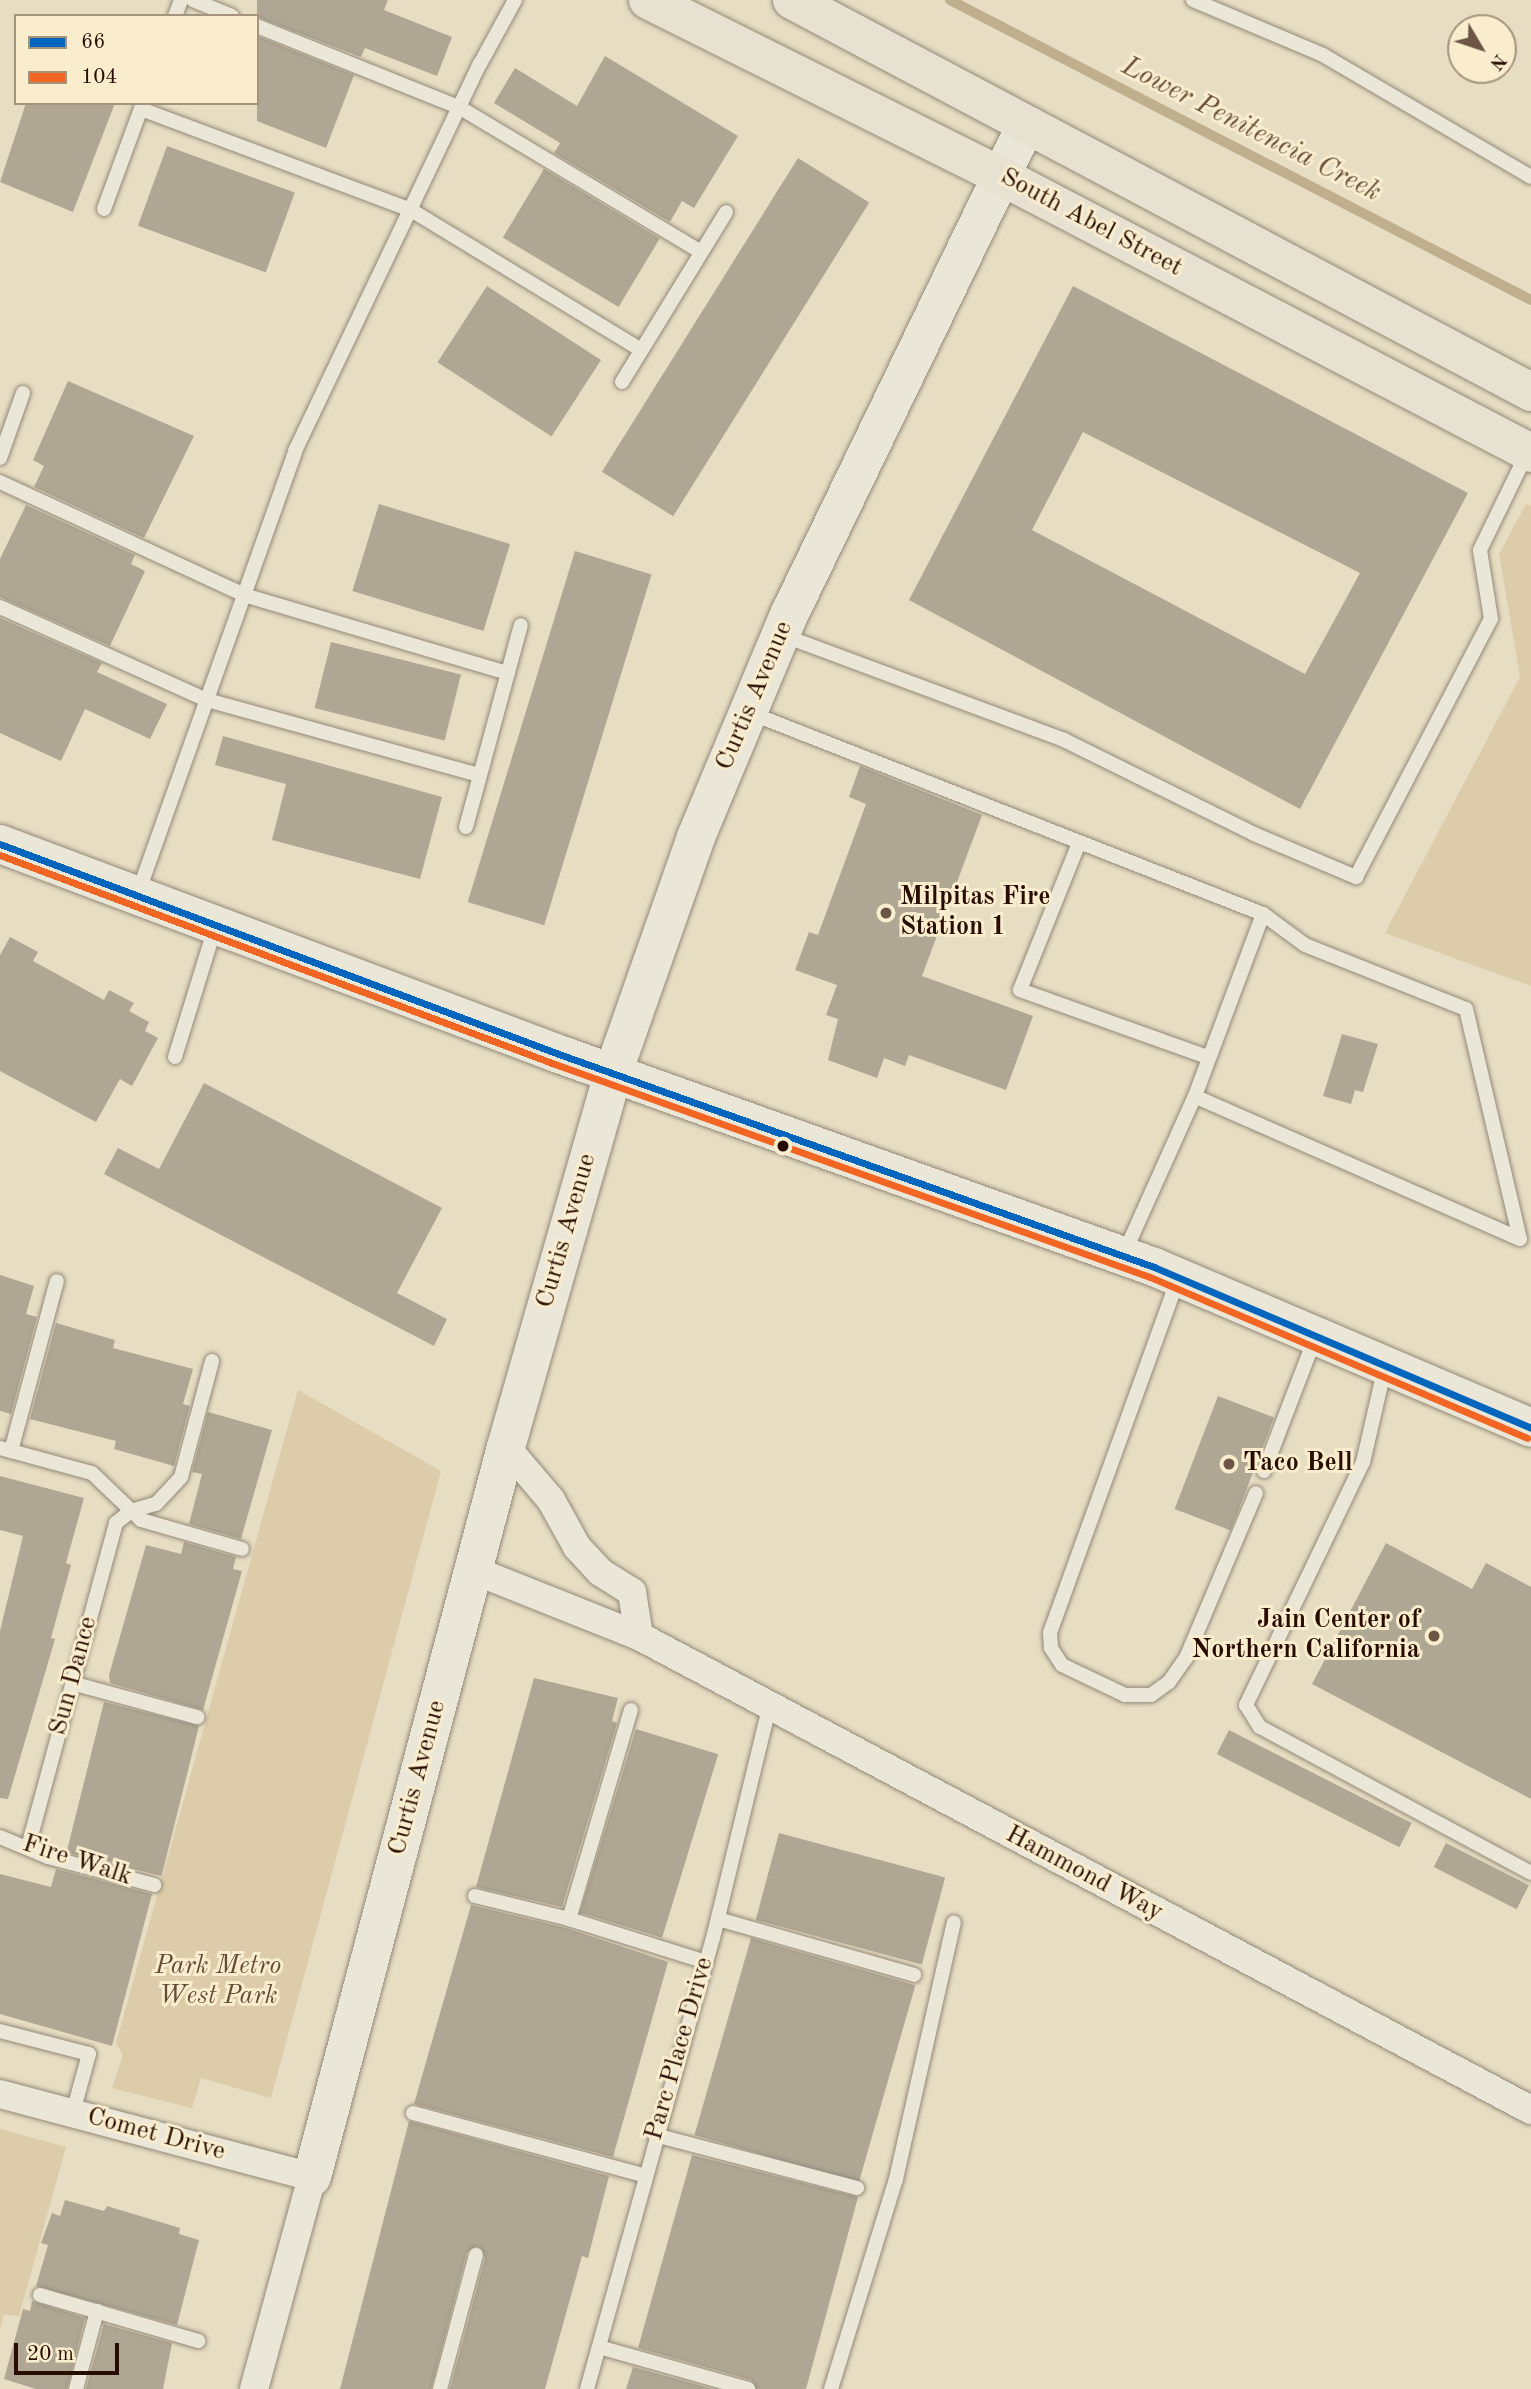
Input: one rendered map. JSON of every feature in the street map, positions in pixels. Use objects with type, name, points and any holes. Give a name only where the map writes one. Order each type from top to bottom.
[{"type":"main road","name":"South Abel Street","points":[[648,0],[999,175],[1523,446]]},
{"type":"main road","points":[[792,0],[1531,392]]},
{"type":"street","name":"Curtis Avenue","points":[[254,2389],[506,1447],[612,1073],[696,838],[781,635],[999,175],[1026,125]]},
{"type":"street","points":[[0,844],[612,1073],[1122,1256],[1531,1428]]},
{"type":"street","points":[[506,1447],[551,1500],[577,1547],[600,1572],[632,1592],[639,1636]]},
{"type":"street","name":"Hammond Way","points":[[473,1570],[639,1636],[769,1708],[1531,2110]]},
{"type":"street","name":"Comet Drive","points":[[0,2094],[312,2177]]},
{"type":"lane","points":[[193,0],[227,14]]},
{"type":"lane","points":[[137,895],[295,451],[459,107],[516,0]]},
{"type":"lane","points":[[1193,0],[1323,55],[1531,177]]},
{"type":"lane","points":[[259,27],[459,107],[701,252]]},
{"type":"lane","points":[[104,209],[142,106],[411,210],[641,350]]},
{"type":"lane","points":[[621,382],[726,212]]},
{"type":"lane","points":[[0,458],[23,393]]},
{"type":"lane","points":[[781,635],[1064,740],[1254,834],[1356,877],[1491,619],[1480,550],[1523,446]]},
{"type":"lane","points":[[0,482],[244,595],[508,673]]},
{"type":"lane","points":[[0,607],[207,700],[480,775]]},
{"type":"lane","points":[[466,827],[521,625]]},
{"type":"lane","points":[[748,712],[1263,915],[1305,945],[1466,1009],[1520,1240],[1195,1096]]},
{"type":"lane","points":[[1079,842],[1020,990],[1207,1057]]},
{"type":"lane","points":[[1122,1256],[1195,1096],[1207,1057],[1263,915]]},
{"type":"lane","points":[[175,1057],[216,925]]},
{"type":"lane","points":[[1178,1278],[1050,1633],[1051,1648],[1062,1665],[1125,1695],[1151,1695],[1169,1682],[1185,1658],[1256,1493]]},
{"type":"lane","points":[[57,1281],[6,1450],[92,1472],[141,1520],[242,1549]]},
{"type":"lane","points":[[1264,1471],[1316,1336]]},
{"type":"lane","points":[[131,1511],[156,1504],[181,1477],[212,1362]]},
{"type":"lane","points":[[1386,1365],[1363,1462],[1246,1705],[1260,1727],[1531,1873]]},
{"type":"lane","name":"Sun Dance","points":[[28,1847],[111,1537],[116,1523],[131,1511]]},
{"type":"lane","points":[[72,1684],[197,1717]]},
{"type":"lane","name":"Parc Place Drive","points":[[587,2389],[643,2175],[713,1938],[769,1708]]},
{"type":"lane","points":[[569,1919],[631,1710]]},
{"type":"lane","name":"Fire Walk","points":[[0,1837],[48,1857],[153,1885]]},
{"type":"lane","points":[[475,1896],[569,1919],[706,1962]]},
{"type":"lane","points":[[718,1919],[914,1975]]},
{"type":"lane","points":[[831,2389],[895,2179],[954,1922]]},
{"type":"lane","points":[[0,2031],[89,2054],[73,2112]]},
{"type":"lane","points":[[413,2113],[643,2175]]},
{"type":"lane","points":[[655,2134],[857,2188]]},
{"type":"lane","points":[[440,2389],[476,2255]]},
{"type":"lane","points":[[40,2295],[198,2341]]},
{"type":"lane","points":[[76,2389],[97,2312]]},
{"type":"lane","points":[[599,2347],[748,2389]]},
{"type":"green space","points":[[1526,504],[1531,506],[1531,986],[1385,933],[1520,677],[1499,554]]},
{"type":"green space","name":"Park Metro West Park","points":[[298,1390],[441,1471],[271,2098],[201,2078],[192,2108],[112,2088],[123,2055],[116,2043]]},
{"type":"green space","points":[[0,2129],[66,2147],[19,2316],[4,2314],[0,2329]]},
{"type":"building","points":[[257,0],[388,0],[384,10],[452,37],[437,76],[365,48],[361,57],[259,18]]},
{"type":"building","points":[[259,37],[354,75],[326,148],[257,121]]},
{"type":"building","points":[[605,56],[738,136],[694,208],[682,201],[670,222],[554,153],[560,143],[494,103],[515,68],[577,106]]},
{"type":"building","points":[[25,105],[114,105],[73,212],[0,182]]},
{"type":"building","points":[[167,146],[295,193],[266,272],[138,226]]},
{"type":"building","points":[[798,158],[869,203],[673,516],[602,472]]},
{"type":"building","points":[[544,169],[660,239],[619,307],[503,238]]},
{"type":"building","points":[[487,286],[601,360],[551,436],[437,362]]},
{"type":"building","points":[[1073,286],[1468,493],[1300,809],[909,600]],"holes":[[[1083,432],[1360,573],[1305,674],[1032,530]]]},
{"type":"building","points":[[68,381],[194,436],[144,538],[34,487],[44,466],[33,460]]},
{"type":"building","points":[[379,504],[510,544],[483,631],[352,591]]},
{"type":"building","points":[[26,505],[135,555],[131,564],[145,571],[110,646],[0,597],[0,559]]},
{"type":"building","points":[[575,551],[652,574],[544,925],[468,902]]},
{"type":"building","points":[[0,618],[102,663],[97,672],[167,704],[150,739],[85,709],[61,761],[0,733]]},
{"type":"building","points":[[331,642],[461,674],[445,740],[315,708]]},
{"type":"building","points":[[223,736],[442,797],[420,879],[272,840],[286,784],[215,765]]},
{"type":"building","name":"Milpitas Fire Station 1","points":[[860,766],[982,815],[922,976],[1033,1016],[1006,1090],[909,1055],[905,1066],[884,1058],[877,1078],[828,1060],[838,1019],[826,1015],[837,985],[795,970],[809,932],[818,935],[866,804],[849,797]]},
{"type":"building","points":[[10,937],[38,952],[33,961],[104,1000],[109,990],[134,1003],[129,1011],[149,1022],[145,1031],[158,1038],[132,1086],[120,1079],[96,1122],[0,1071],[0,955]]},
{"type":"building","points":[[1342,1034],[1378,1044],[1363,1092],[1355,1090],[1351,1104],[1323,1096]]},
{"type":"building","points":[[204,1083],[442,1208],[397,1293],[447,1319],[434,1346],[104,1174],[118,1148],[159,1169]]},
{"type":"building","points":[[0,1275],[34,1286],[26,1314],[37,1317],[11,1414],[0,1411]]},
{"type":"building","points":[[56,1323],[115,1340],[113,1348],[193,1369],[183,1404],[190,1406],[174,1466],[114,1449],[116,1441],[30,1419]]},
{"type":"building","name":"Taco Bell","points":[[1218,1396],[1274,1418],[1231,1530],[1175,1509]]},
{"type":"building","points":[[208,1412],[272,1430],[241,1539],[189,1524],[202,1474],[192,1472]]},
{"type":"building","points":[[0,1476],[84,1498],[66,1563],[71,1565],[51,1638],[55,1639],[8,1799],[0,1798],[0,1631],[23,1536],[0,1530]]},
{"type":"building","points":[[184,1542],[236,1557],[233,1569],[242,1571],[203,1710],[110,1683],[109,1675],[146,1545],[181,1554]]},
{"type":"building","name":"Jain Center of Northern California","points":[[1386,1543],[1472,1589],[1486,1563],[1531,1587],[1531,1799],[1312,1684]]},
{"type":"building","points":[[534,1678],[618,1698],[612,1721],[617,1723],[562,1907],[476,1887]]},
{"type":"building","points":[[104,1702],[199,1726],[162,1876],[67,1852]]},
{"type":"building","points":[[636,1729],[718,1754],[662,1938],[580,1913]]},
{"type":"building","points":[[1229,1730],[1412,1823],[1399,1847],[1217,1754]]},
{"type":"building","points":[[779,1833],[945,1878],[922,1964],[756,1920]]},
{"type":"building","points":[[1446,1843],[1529,1885],[1517,1909],[1434,1867]]},
{"type":"building","points":[[56,1869],[152,1894],[112,2046],[0,2014],[0,1874],[51,1887]]},
{"type":"building","points":[[471,1905],[566,1928],[668,1962],[613,2157],[414,2104]]},
{"type":"building","points":[[751,1938],[915,1985],[859,2182],[694,2135]]},
{"type":"building","points":[[409,2121],[609,2176],[588,2258],[582,2256],[545,2389],[450,2389],[485,2258],[478,2246],[467,2252],[431,2389],[340,2389]]},
{"type":"building","points":[[692,2155],[858,2197],[806,2389],[757,2389],[751,2380],[638,2348]]},
{"type":"building","points":[[65,2200],[104,2211],[107,2206],[180,2228],[179,2234],[199,2240],[177,2325],[36,2286],[48,2245],[41,2243],[52,2213],[60,2216]]},
{"type":"building","points":[[32,2301],[85,2318],[67,2389],[36,2389],[4,2379],[23,2309],[30,2311]]},
{"type":"building","points":[[104,2324],[172,2343],[163,2389],[86,2389]]},
{"type":"building","points":[[633,2367],[713,2389],[626,2389]]},
{"type":"waterway","name":"Lower Penitencia Creek","points":[[950,0],[1531,300]]},
{"type":"transit line","name":"66","points":[[0,844],[556,1053],[1154,1267],[1531,1428]]},
{"type":"transit line","name":"104","points":[[0,855],[552,1063],[1150,1277],[1527,1438]]},
{"type":"place","name":"Milpitas Fire Station 1","points":[[886,913]]},
{"type":"place","name":"Taco Bell","points":[[1229,1464]]},
{"type":"place","name":"Jain Center of Northern California","points":[[1434,1636]]}]
